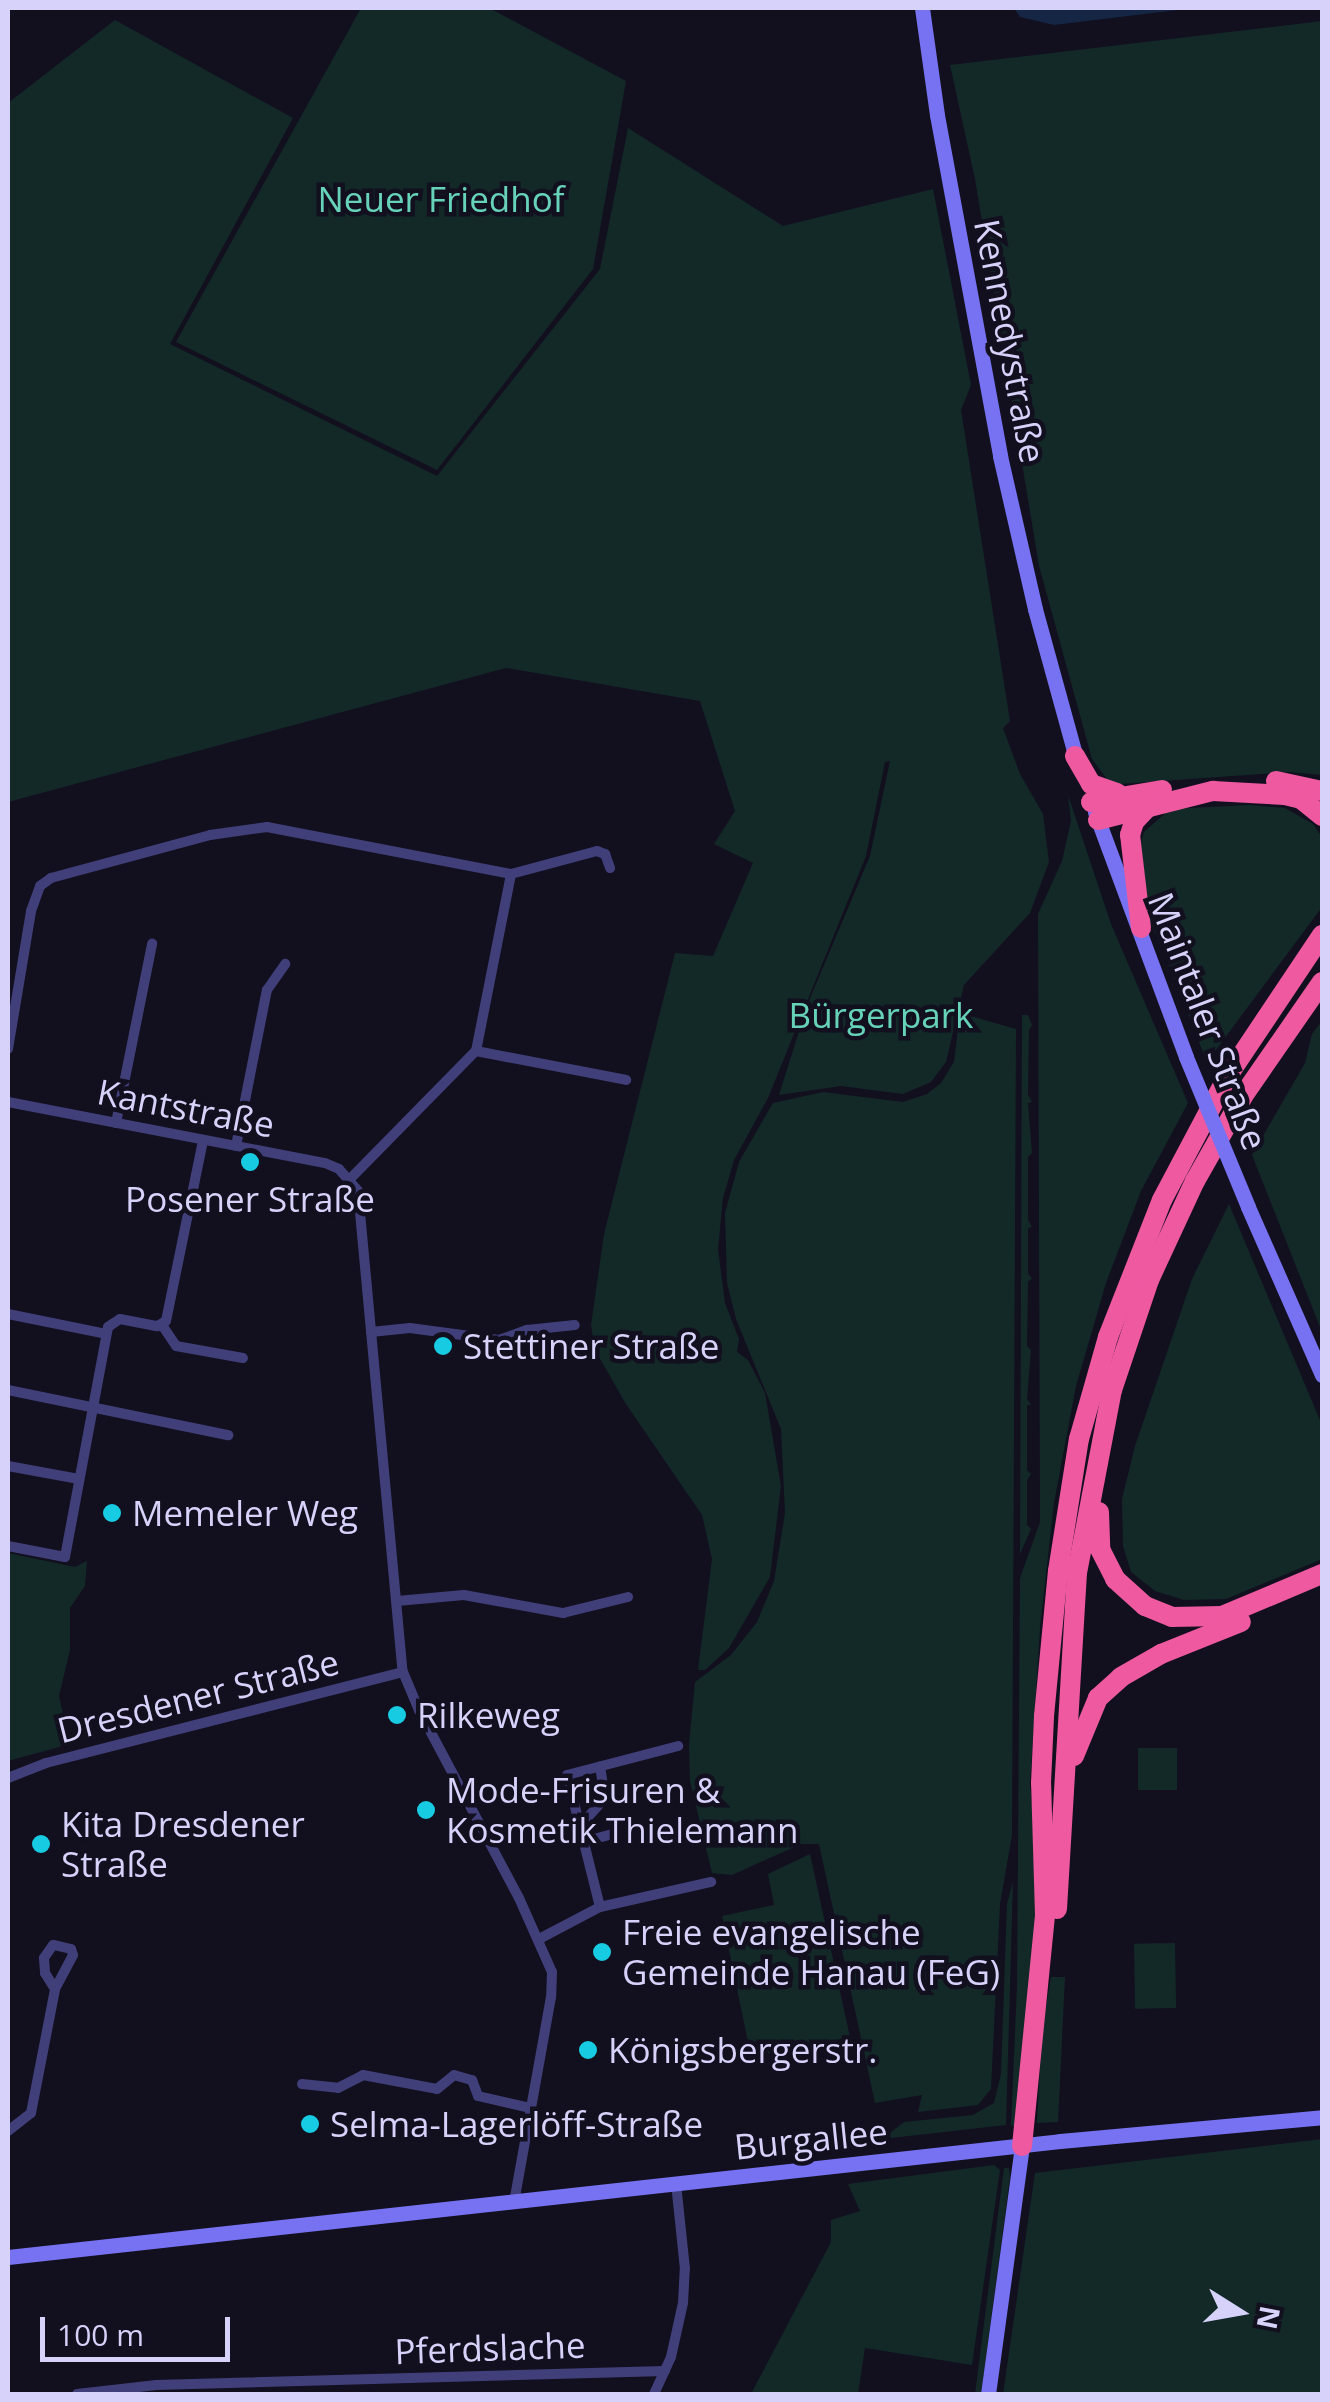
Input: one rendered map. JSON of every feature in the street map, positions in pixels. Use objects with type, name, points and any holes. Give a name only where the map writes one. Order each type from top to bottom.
[{"type":"highway","points":[[1075,756],[1083,774],[1100,790],[1148,797],[1268,792],[1301,800],[1322,816]]},
{"type":"highway","points":[[1095,811],[1148,797],[1264,780],[1322,791]]},
{"type":"highway","points":[[1141,928],[1130,835],[1148,797]]},
{"type":"highway","points":[[1022,2146],[1045,1915],[1040,1783],[1044,1716],[1058,1571],[1079,1439],[1108,1337],[1162,1200],[1227,1077],[1322,935]]},
{"type":"highway","points":[[1286,992],[1322,950]]},
{"type":"highway","points":[[1032,2029],[1054,1928],[1077,1573],[1109,1400],[1148,1280],[1194,1180],[1243,1096],[1322,982]]},
{"type":"highway","points":[[1109,1400],[1097,1533],[1106,1564],[1135,1599],[1172,1617],[1209,1619],[1322,1574]]},
{"type":"highway","points":[[1063,1827],[1077,1742],[1092,1709],[1108,1688],[1161,1654],[1322,1590]]},
{"type":"main road","name":"Kennedystraße","points":[[922,8],[937,116],[1000,456],[1055,685]]},
{"type":"main road","name":"Maintaler Straße","points":[[1055,685],[1075,756],[1186,1057],[1322,1375]]},
{"type":"main road","name":"Burgallee","points":[[8,2256],[1322,2117]]},
{"type":"main road","points":[[988,2394],[1022,2146]]},
{"type":"street","points":[[8,1049],[31,911],[40,886],[51,878],[210,835],[267,827],[511,874],[598,851],[605,854],[610,868]]},
{"type":"street","points":[[511,874],[476,1051],[350,1179],[362,1206],[403,1672],[418,1710],[539,1939],[552,1983],[514,2202]]},
{"type":"street","points":[[116,1123],[152,944]]},
{"type":"street","points":[[236,1146],[267,990],[285,964]]},
{"type":"street","points":[[476,1051],[626,1080]]},
{"type":"street","name":"Kantstraße","points":[[8,1102],[325,1163],[350,1179]]},
{"type":"street","points":[[203,1140],[162,1325],[176,1346],[242,1358]]},
{"type":"street","points":[[8,1314],[106,1334]]},
{"type":"street","points":[[8,1546],[65,1557],[106,1334],[111,1323],[120,1320],[162,1325]]},
{"type":"street","points":[[371,1332],[410,1328],[500,1340],[527,1330],[574,1325]]},
{"type":"street","points":[[8,1390],[228,1435]]},
{"type":"street","points":[[8,1466],[78,1479]]},
{"type":"street","points":[[70,1528],[83,1530]]},
{"type":"street","points":[[396,1601],[464,1595],[563,1613],[628,1597]]},
{"type":"street","name":"Dresdener Straße","points":[[8,1778],[79,1754],[403,1672]]},
{"type":"street","points":[[600,1908],[566,1774],[678,1746]]},
{"type":"street","points":[[580,1826],[605,1798],[600,1766]]},
{"type":"street","points":[[584,1842],[616,1834]]},
{"type":"street","points":[[539,1939],[600,1908],[711,1882]]},
{"type":"street","points":[[8,2131],[31,2114],[55,1990]]},
{"type":"street","points":[[302,2084],[338,2088],[363,2075],[437,2089],[454,2075],[472,2080],[478,2096],[530,2108]]},
{"type":"street","points":[[654,2394],[665,2371],[684,2294],[676,2184]]},
{"type":"street","name":"Pferdslache","points":[[78,2394],[156,2385],[665,2371]]},
{"type":"green space","name":"Neuer Friedhof","points":[[361,8],[489,8],[626,81],[593,269],[437,470],[176,342]]},
{"type":"green space","name":"Bürgerpark","points":[[115,20],[293,118],[170,344],[437,476],[600,269],[628,128],[783,226],[933,189],[971,385],[961,410],[1010,721],[1003,728],[1020,774],[1043,814],[1049,862],[1030,913],[964,985],[946,1062],[931,1082],[903,1094],[841,1086],[779,1095],[808,1003],[870,856],[890,761],[885,762],[866,856],[768,1098],[734,1160],[723,1198],[718,1249],[725,1303],[739,1339],[737,1352],[748,1360],[765,1393],[781,1486],[770,1577],[729,1648],[705,1670],[698,1670],[712,1559],[702,1515],[626,1404],[595,1350],[591,1325],[604,1234],[675,953],[713,956],[753,863],[714,844],[735,811],[700,701],[506,668],[8,802],[8,103]]},
{"type":"green space","points":[[1322,21],[1322,775],[1288,772],[1119,784],[1107,779],[1092,759],[1039,566],[975,179],[950,65]]},
{"type":"green space","points":[[1068,795],[1111,924],[1188,1103],[1141,1191],[1106,1283],[1076,1386],[1054,1503],[1040,1628],[1030,1784],[1039,1882],[1017,2125],[1011,2126],[1017,1986],[1020,1578],[1040,1522],[1038,914],[1062,861],[1071,821]]},
{"type":"green space","points":[[1249,805],[1285,808],[1313,824],[1322,837],[1322,907],[1207,1062],[1144,905],[1138,852],[1144,832],[1170,809]]},
{"type":"green space","points":[[960,1013],[1016,1029],[1012,1835],[1000,1904],[991,2089],[978,2105],[918,2112],[922,2095],[875,2103],[819,1844],[801,1844],[732,1875],[712,1873],[690,1781],[689,1744],[695,1682],[731,1655],[757,1622],[774,1581],[785,1513],[781,1429],[736,1319],[727,1283],[725,1213],[739,1162],[773,1103],[823,1092],[903,1102],[927,1094],[941,1083],[954,1062]]},
{"type":"green space","points":[[1022,1015],[1028,1015],[1032,1025],[1028,1220],[1032,1227],[1028,1228],[1028,1274],[1032,1278],[1028,1282],[1027,1346],[1031,1350],[1027,1399],[1031,1405],[1027,1405],[1027,1470],[1031,1474],[1027,1480],[1027,1525],[1031,1529],[1020,1554]]},
{"type":"green space","points":[[1322,1021],[1322,1332],[1252,1155],[1305,1063],[1312,1034]]},
{"type":"green space","points":[[1229,1204],[1322,1425],[1322,1559],[1226,1599],[1184,1600],[1155,1591],[1131,1572],[1123,1546],[1122,1499],[1135,1446],[1192,1279]]},
{"type":"green space","points":[[8,1553],[75,1567],[87,1561],[85,1586],[70,1608],[70,1650],[59,1696],[70,1744],[8,1761]]},
{"type":"green space","points":[[1138,1748],[1177,1748],[1177,1790],[1138,1790]]},
{"type":"green space","points":[[810,1854],[850,2037],[751,2057],[722,1916],[774,1905],[768,1874]]},
{"type":"green space","points":[[1013,1881],[1006,2125],[882,2139],[904,2122],[973,2115],[994,2103],[1001,2074],[1007,1904]]},
{"type":"green space","points":[[1175,1943],[1176,2008],[1135,2009],[1134,1944]]},
{"type":"green space","points":[[1051,1977],[1065,1977],[1058,2122],[1037,2123],[1042,2030]]},
{"type":"green space","points":[[1322,2139],[1322,2394],[1003,2394],[1035,2173]]},
{"type":"green space","points":[[994,2165],[1000,2170],[972,2365],[865,2348],[858,2394],[751,2394],[831,2242],[831,2220],[860,2211],[848,2184]]},
{"type":"green space","points":[[1004,2168],[1009,2168],[1010,2177],[981,2394],[975,2394]]},
{"type":"water","points":[[1014,8],[1194,8],[1054,25],[1020,17]]},
{"type":"place","name":"Posener Straße","points":[[250,1162]]},
{"type":"place","name":"Stettiner Straße","points":[[443,1346]]},
{"type":"place","name":"Memeler Weg","points":[[112,1513]]},
{"type":"place","name":"Rilkeweg","points":[[397,1715]]},
{"type":"place","name":"Mode-Frisuren & Kosmetik Thielemann","points":[[426,1810]]},
{"type":"place","name":"Kita Dresdener Straße","points":[[41,1844]]},
{"type":"place","name":"Freie evangelische Gemeinde Hanau (FeG)","points":[[602,1952]]},
{"type":"place","name":"Königsbergerstr.","points":[[588,2050]]},
{"type":"place","name":"Selma-Lagerlöff-Straße","points":[[310,2124]]}]
